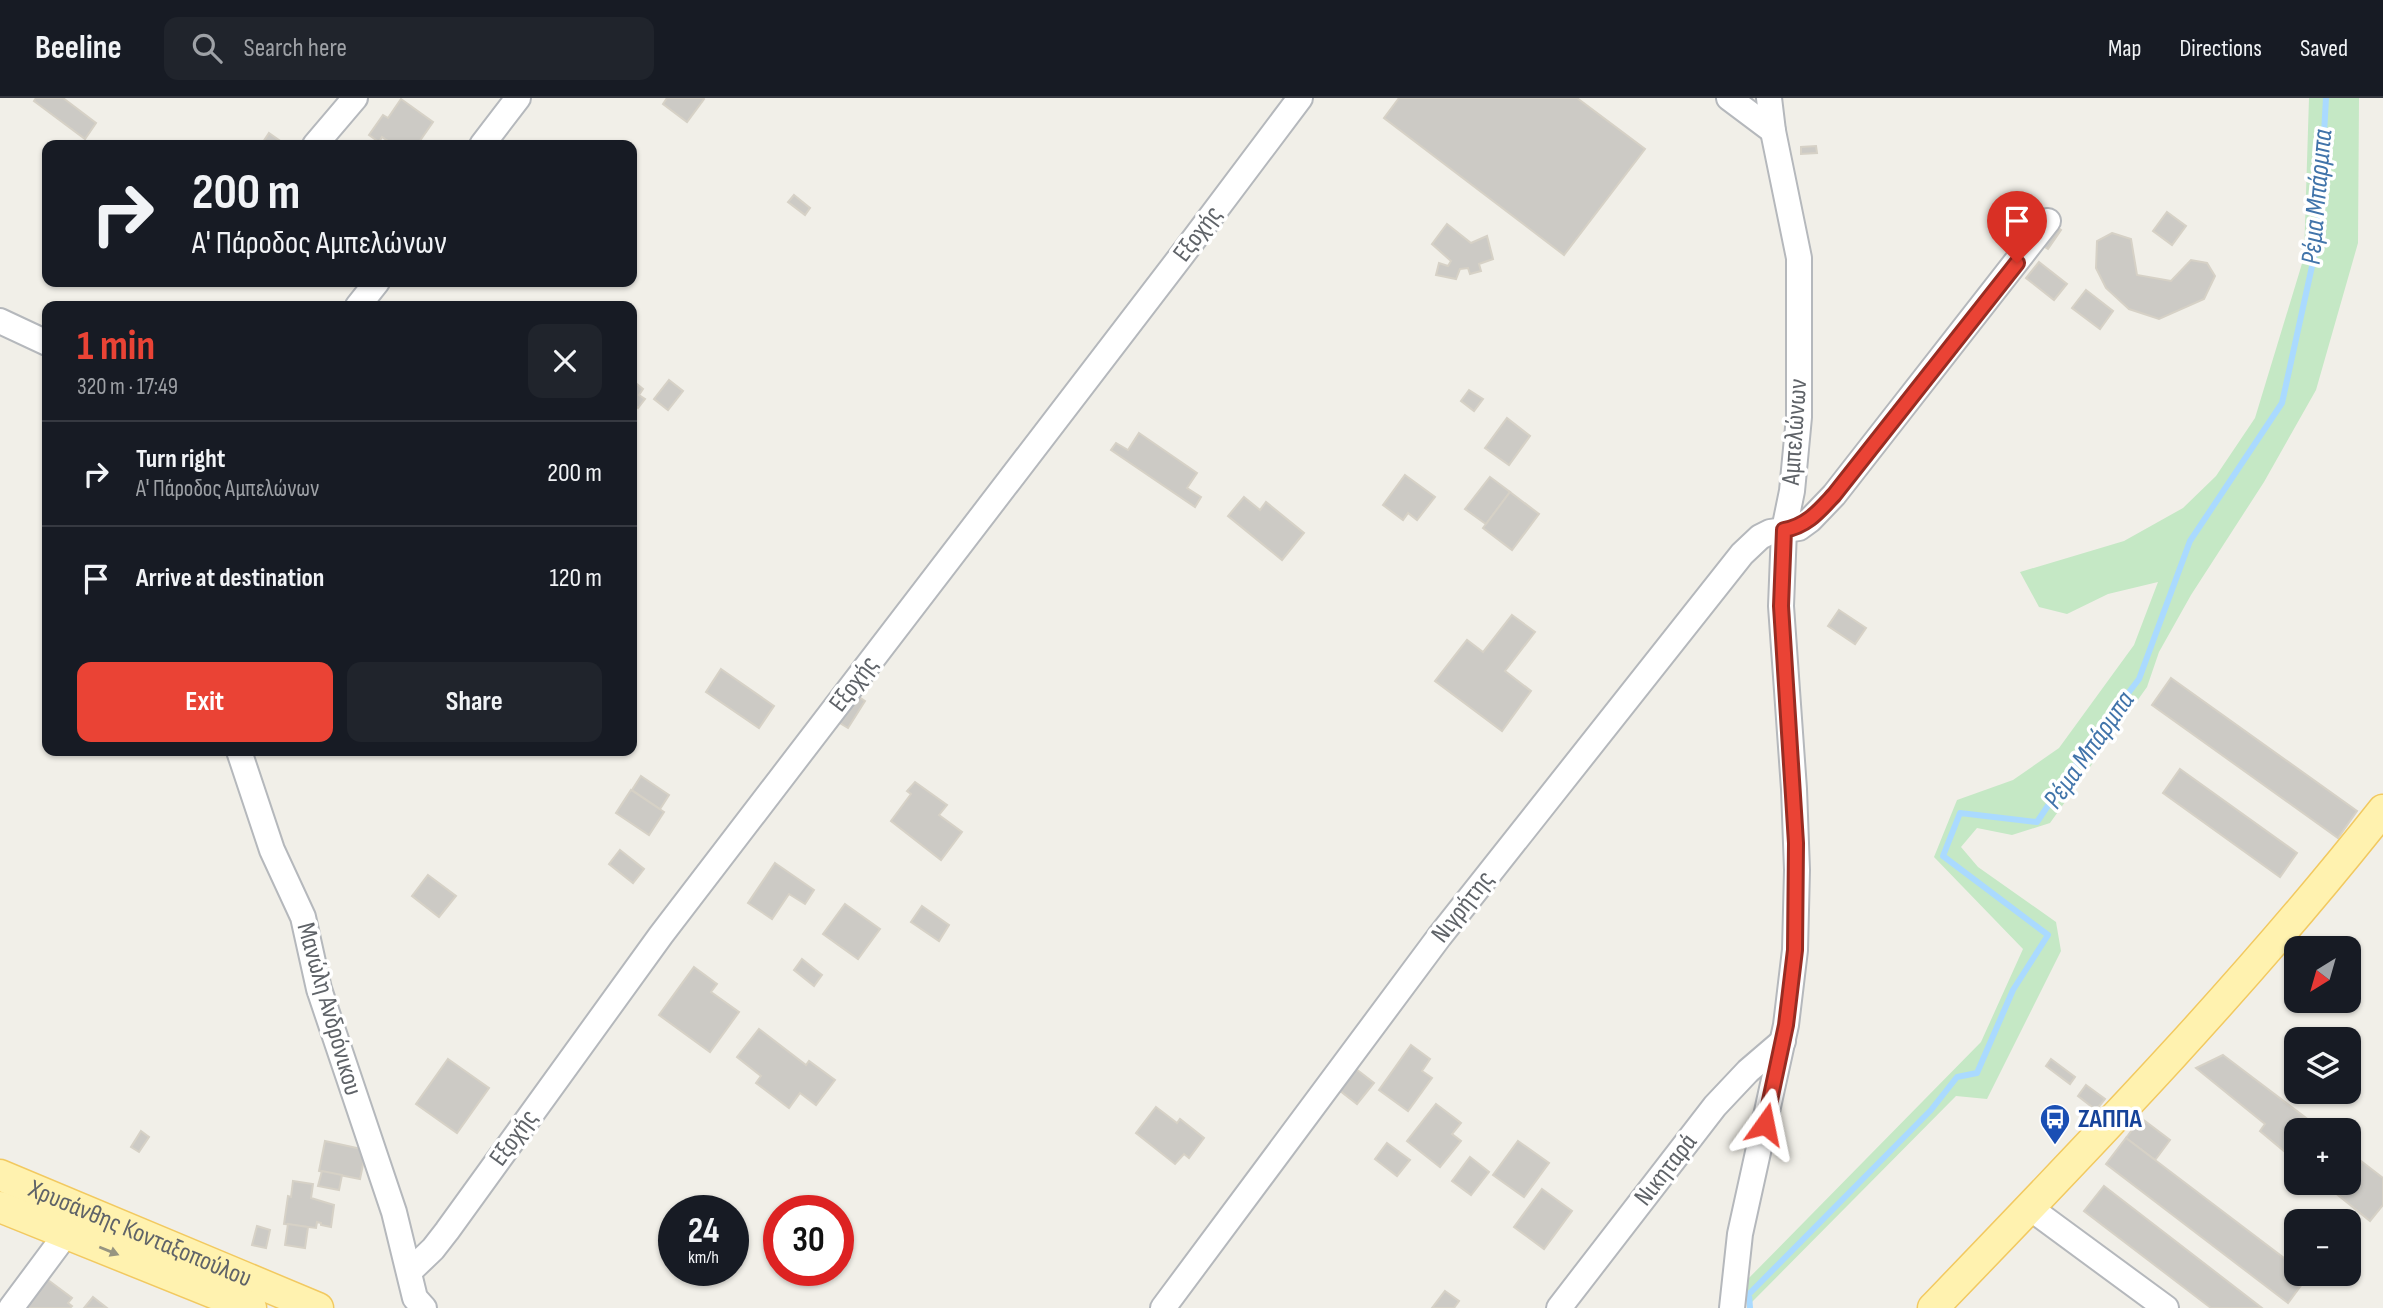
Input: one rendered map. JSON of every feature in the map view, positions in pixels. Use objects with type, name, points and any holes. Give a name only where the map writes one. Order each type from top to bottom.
[{"type":"main road","points":[[1933,1308],[2196,1030],[2315,895],[2383,810]]},
{"type":"main road","name":"Χρυσάνθης Κονταξοπούλου","points":[[0,1175],[318,1308]]},
{"type":"main road","name":"Χρυσάνθης Κονταξοπούλου","points":[[0,1207],[251,1308]]},
{"type":"street","points":[[319,140],[355,98]]},
{"type":"street","points":[[486,140],[518,98]]},
{"type":"street","name":"Εξοχής","points":[[410,1271],[447,1231],[645,956],[1300,98]]},
{"type":"street","points":[[1729,98],[1773,131]]},
{"type":"street","name":"Αμπελώνων","points":[[1731,1308],[1742,1223],[1783,1041],[1795,950],[1797,870],[1781,606],[1784,530],[1792,491],[1799,417],[1799,258],[1773,131],[1769,98]]},
{"type":"street","name":"Νιγρήτης","points":[[1163,1308],[1432,946],[1741,554],[1759,537],[1770,532],[1798,528],[1810,520],[1834,495],[2048,221]]},
{"type":"street","points":[[362,301],[373,287]]},
{"type":"street","points":[[0,321],[42,341]]},
{"type":"street","name":"Μανώλη Ανδρόνικου","points":[[240,756],[272,850],[303,917],[319,989],[394,1212],[415,1298],[424,1308]]},
{"type":"street","name":"Νικηταρά","points":[[1559,1308],[1715,1106],[1748,1071],[1783,1041]]},
{"type":"street","points":[[2030,1208],[2166,1308]]},
{"type":"street","points":[[11,1308],[66,1234]]},
{"type":"green space","points":[[2309,98],[2359,98],[2358,243],[2316,390],[2264,482],[2191,595],[2159,652],[2147,687],[2050,823],[2012,835],[1977,828],[1961,847],[1978,867],[2056,922],[2061,951],[1987,1099],[1956,1096],[1749,1305],[1744,1283],[1981,1042],[2023,949],[1934,857],[1957,800],[2013,780],[2059,748],[2134,645],[2158,582],[2108,594],[2067,614],[2039,607],[2020,572],[2124,541],[2183,508],[2216,476],[2255,418],[2304,257]]},
{"type":"building","points":[[36,98],[63,98],[96,123],[85,139],[34,101]]},
{"type":"building","points":[[667,98],[704,99],[687,122],[663,104]]},
{"type":"building","points":[[1399,98],[1577,98],[1645,149],[1564,255],[1384,118]]},
{"type":"building","points":[[401,99],[433,122],[420,140],[386,140],[382,137],[376,140],[369,135],[383,115],[388,118]]},
{"type":"building","points":[[269,133],[279,140],[264,140]]},
{"type":"building","points":[[1816,146],[1817,153],[1801,154],[1801,147]]},
{"type":"building","points":[[794,195],[810,208],[805,215],[788,202]]},
{"type":"building","points":[[2167,212],[2186,226],[2172,245],[2153,231]]},
{"type":"building","points":[[2052,223],[2061,230],[2048,249],[2038,243]]},
{"type":"building","points":[[1447,224],[1471,243],[1487,236],[1493,259],[1479,264],[1481,271],[1470,274],[1468,268],[1460,269],[1456,279],[1436,275],[1439,263],[1448,266],[1451,261],[1432,244]]},
{"type":"building","points":[[2112,233],[2131,239],[2137,275],[2171,281],[2191,260],[2207,263],[2215,276],[2204,299],[2159,319],[2129,309],[2106,288],[2096,268],[2097,241]]},
{"type":"building","points":[[2039,262],[2067,284],[2054,300],[2026,278]]},
{"type":"building","points":[[2086,290],[2113,311],[2100,329],[2072,308]]},
{"type":"building","points":[[669,380],[683,391],[668,410],[654,399]]},
{"type":"building","points":[[637,384],[643,389],[639,395],[645,399],[638,408]]},
{"type":"building","points":[[1469,390],[1483,399],[1474,411],[1461,401]]},
{"type":"building","points":[[1507,418],[1530,436],[1509,465],[1485,448]]},
{"type":"building","points":[[1139,433],[1197,473],[1187,488],[1201,497],[1195,507],[1111,450],[1116,443],[1128,450]]},
{"type":"building","points":[[1405,475],[1435,497],[1417,520],[1408,513],[1403,520],[1383,505]]},
{"type":"building","points":[[1490,477],[1510,492],[1486,524],[1465,509]]},
{"type":"building","points":[[1510,492],[1539,514],[1512,550],[1483,528]]},
{"type":"building","points":[[1244,497],[1260,510],[1266,502],[1304,533],[1282,560],[1228,516]]},
{"type":"building","points":[[1839,610],[1866,628],[1855,644],[1828,626]]},
{"type":"building","points":[[1512,615],[1535,632],[1505,671],[1531,691],[1502,731],[1435,681],[1467,640],[1483,652]]},
{"type":"building","points":[[721,669],[774,706],[759,728],[706,692]]},
{"type":"building","points":[[2171,678],[2357,811],[2338,838],[2152,705]]},
{"type":"building","points":[[856,695],[865,701],[848,728],[838,722]]},
{"type":"building","points":[[2180,769],[2297,853],[2280,877],[2163,793]]},
{"type":"building","points":[[641,776],[669,795],[660,809],[632,790]]},
{"type":"building","points":[[915,782],[947,805],[939,815],[962,832],[941,860],[891,821],[911,794],[907,791]]},
{"type":"building","points":[[631,790],[664,812],[649,835],[616,813]]},
{"type":"building","points":[[620,850],[644,869],[633,883],[609,864]]},
{"type":"building","points":[[775,863],[814,890],[805,904],[789,894],[772,919],[748,903]]},
{"type":"building","points":[[428,875],[456,896],[439,917],[412,896]]},
{"type":"building","points":[[845,904],[880,929],[858,959],[823,934]]},
{"type":"building","points":[[922,906],[949,925],[939,941],[911,922]]},
{"type":"building","points":[[802,959],[822,975],[814,986],[794,970]]},
{"type":"building","points":[[694,967],[717,984],[711,992],[739,1012],[710,1052],[659,1015]]},
{"type":"building","points":[[759,1029],[806,1065],[809,1061],[835,1080],[816,1105],[800,1093],[789,1108],[756,1083],[761,1076],[737,1057]]},
{"type":"building","points":[[1411,1045],[1430,1059],[1422,1071],[1432,1078],[1408,1111],[1379,1090]]},
{"type":"building","points":[[2223,1055],[2284,1101],[2284,1104],[2306,1118],[2284,1118],[2284,1151],[2260,1131],[2265,1124],[2196,1068]]},
{"type":"building","points":[[448,1059],[489,1088],[457,1133],[416,1104]]},
{"type":"building","points":[[2051,1059],[2075,1077],[2070,1084],[2046,1066]]},
{"type":"building","points":[[1356,1069],[1374,1083],[1357,1104],[1339,1090]]},
{"type":"building","points":[[2086,1085],[2105,1099],[2096,1110],[2078,1096]]},
{"type":"building","points":[[1436,1104],[1461,1123],[1452,1134],[1461,1141],[1440,1167],[1407,1141]]},
{"type":"building","points":[[1156,1107],[1177,1123],[1180,1119],[1204,1138],[1189,1158],[1184,1154],[1175,1164],[1136,1133]]},
{"type":"building","points":[[2141,1118],[2170,1140],[2155,1160],[2126,1138]]},
{"type":"building","points":[[141,1131],[149,1137],[139,1152],[131,1147]]},
{"type":"building","points":[[2126,1138],[2284,1258],[2284,1286],[2301,1286],[2288,1303],[2106,1164]]},
{"type":"building","points":[[325,1141],[366,1150],[360,1179],[319,1171]]},
{"type":"building","points":[[1518,1141],[1549,1163],[1524,1197],[1493,1175]]},
{"type":"building","points":[[1387,1143],[1410,1160],[1397,1176],[1375,1159]]},
{"type":"building","points":[[1470,1157],[1489,1172],[1471,1195],[1452,1181]]},
{"type":"building","points":[[2361,1161],[2383,1178],[2383,1205],[2370,1221],[2361,1214],[2361,1209],[2355,1209],[2338,1195],[2361,1195]]},
{"type":"building","points":[[322,1171],[342,1175],[339,1190],[318,1186]]},
{"type":"building","points":[[293,1181],[313,1184],[311,1198],[334,1205],[331,1227],[317,1222],[316,1228],[284,1224]]},
{"type":"building","points":[[2104,1186],[2262,1308],[2211,1308],[2084,1211]]},
{"type":"building","points":[[1542,1189],[1572,1211],[1544,1249],[1514,1227]]},
{"type":"building","points":[[288,1224],[308,1227],[305,1248],[285,1245]]},
{"type":"building","points":[[257,1226],[270,1230],[266,1248],[252,1245]]},
{"type":"building","points":[[44,1277],[72,1298],[68,1303],[72,1306],[70,1308],[21,1308]]},
{"type":"building","points":[[1445,1291],[1459,1301],[1454,1308],[1432,1308]]},
{"type":"building","points":[[93,1297],[107,1308],[84,1308]]},
{"type":"waterway","name":"Ρέμα Μπάρμπα","points":[[1750,1308],[1749,1294],[1931,1110],[1957,1077],[1977,1073],[2013,990],[2048,935],[1943,856],[1960,813],[2037,822],[2088,746],[2139,679],[2190,541],[2282,403],[2318,239],[2326,98]]},
{"type":"place","name":"ΖΑΠΠΑ","points":[[2055,1146]]},
{"type":"route","points":[[1765,1124],[1786,1025],[1795,950],[1797,870],[1794,789],[1781,606],[1784,530],[1798,528],[1810,520],[1834,495],[2017,263]]}]
